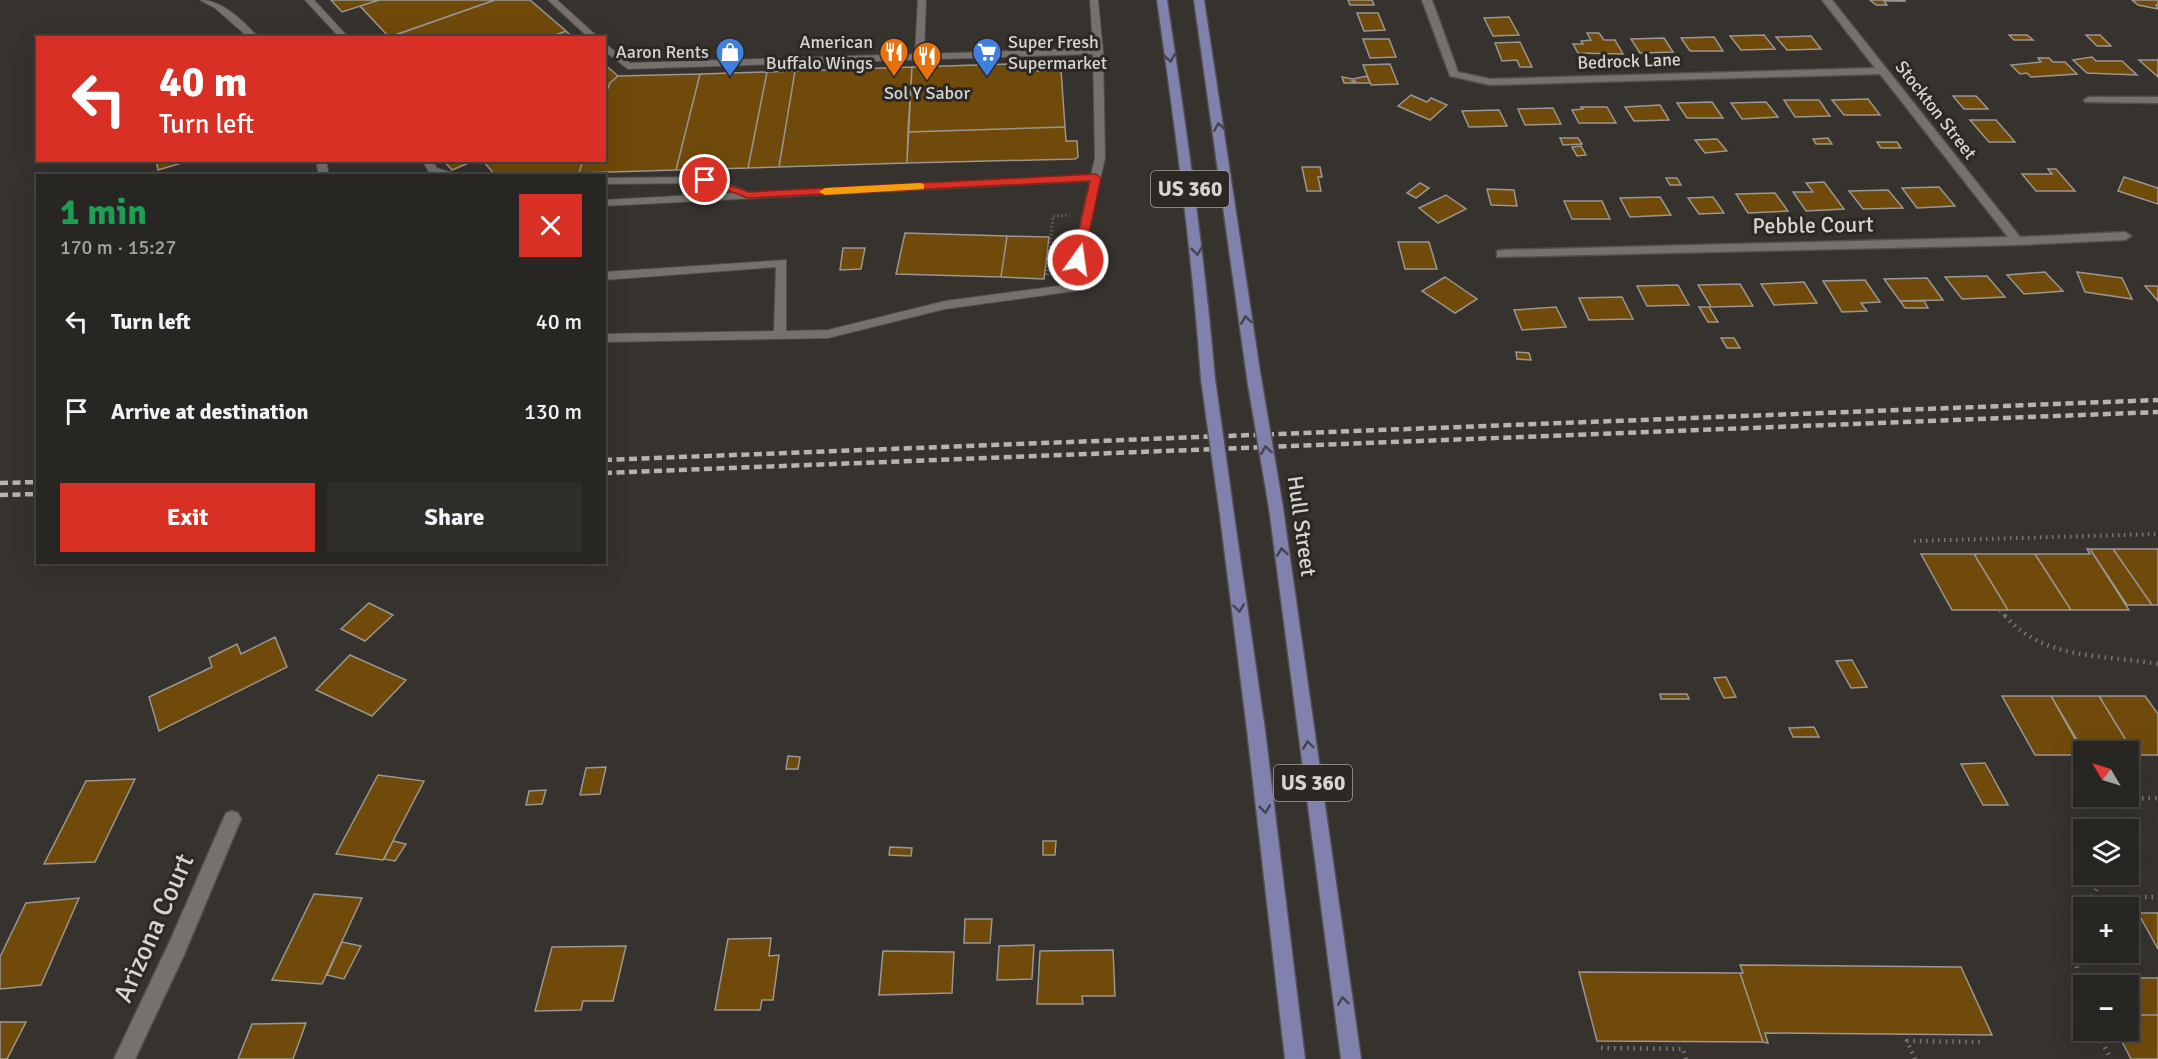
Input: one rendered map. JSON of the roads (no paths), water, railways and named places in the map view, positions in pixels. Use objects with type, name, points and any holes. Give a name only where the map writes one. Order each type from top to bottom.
[{"type":"main road","name":"US 360","points":[[1162,0],[1188,175],[1201,289],[1208,379],[1256,730],[1294,1059]]},
{"type":"main road","name":"Hull Street","points":[[1199,0],[1254,378],[1276,508],[1351,1059]]},
{"type":"street","name":"Bedrock Lane","points":[[1428,0],[1454,74],[1490,82],[1884,71]]},
{"type":"street","name":"Stockton Street","points":[[1827,0],[2017,241]]},
{"type":"street","points":[[2090,100],[2158,100]]},
{"type":"street","name":"Pebble Court","points":[[1501,254],[2017,241],[2125,236]]},
{"type":"street","name":"Arizona Court","points":[[124,1059],[177,948],[232,819]]},
{"type":"lane","points":[[204,0],[218,6],[253,36]]},
{"type":"lane","points":[[309,0],[343,36]]},
{"type":"lane","points":[[552,0],[593,36]]},
{"type":"lane","points":[[919,57],[922,0]]},
{"type":"lane","points":[[606,338],[828,333],[945,305],[1071,288],[1100,158],[1098,51],[1094,0]]},
{"type":"lane","points":[[606,48],[628,66],[1098,51]]},
{"type":"lane","points":[[428,162],[433,170],[449,174]]},
{"type":"lane","points":[[606,203],[1096,178]]},
{"type":"lane","points":[[606,180],[705,180],[748,195]]},
{"type":"lane","points":[[606,276],[782,263],[780,334]]},
{"type":"railway","points":[[606,460],[2158,400]]},
{"type":"railway","points":[[606,473],[2158,412]]},
{"type":"railway","points":[[0,483],[36,482]]},
{"type":"railway","points":[[0,495],[36,494]]},
{"type":"place","name":"Aaron Rents","points":[[730,78]]},
{"type":"place","name":"American Buffalo Wings","points":[[894,78]]},
{"type":"place","name":"Super Fresh Supermarket","points":[[987,78]]},
{"type":"place","name":"Sol Y Sabor","points":[[927,82]]}]
